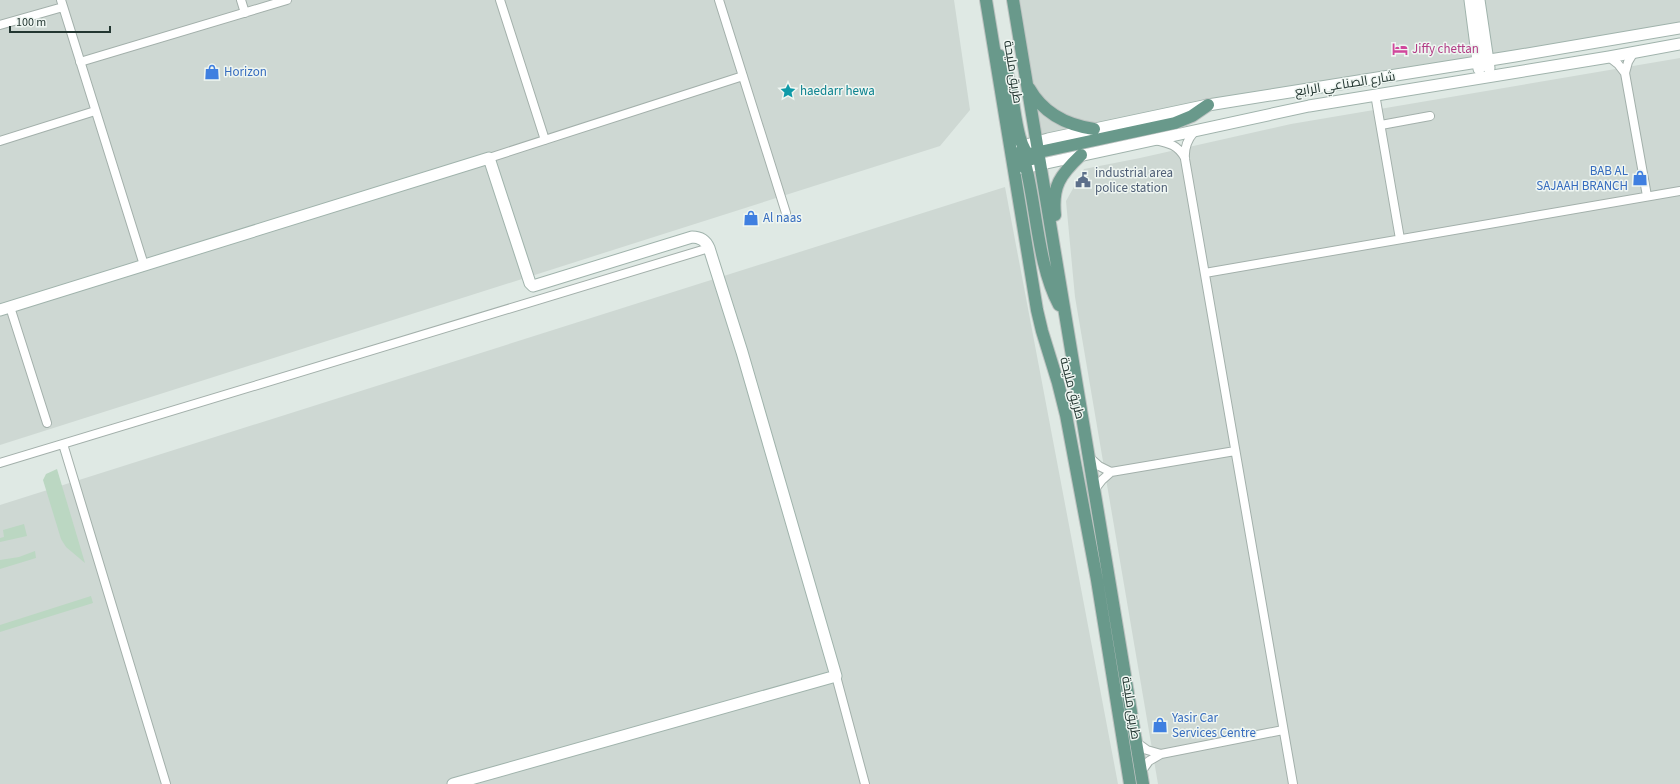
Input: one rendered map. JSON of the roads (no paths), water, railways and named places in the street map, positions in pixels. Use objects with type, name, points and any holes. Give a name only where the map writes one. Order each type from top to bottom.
[{"type":"main road","name":"طريق مليحة","points":[[986,0],[996,50],[998,75],[1053,244],[1142,778]]},
{"type":"main road","name":"طريق مليحة","points":[[1013,0],[1026,84],[1025,156],[1038,310],[1042,331],[1063,399],[1096,572],[1130,784]]},
{"type":"main road","points":[[1470,0],[1484,61]]},
{"type":"main road","points":[[1479,0],[1486,41],[1484,61],[1485,77]]},
{"type":"main road","name":"شارع الصناعي الرابع","points":[[1025,156],[1094,129],[1208,105],[1680,28]]},
{"type":"main road","points":[[1486,41],[1499,52],[1515,56]]},
{"type":"main road","name":"شارع الصناعي الرابع","points":[[1025,156],[1081,155],[1194,132],[1309,106],[1680,44]]},
{"type":"main road","points":[[1026,84],[1040,104],[1057,117],[1075,125],[1094,129]]},
{"type":"main road","points":[[1064,314],[1052,290],[1046,270],[1025,156],[1175,123],[1192,116],[1208,105]]},
{"type":"main road","points":[[1053,244],[1057,232],[1054,198],[1056,185],[1066,170],[1081,155]]},
{"type":"main road","points":[[5,308],[489,158],[530,283],[533,286],[692,237],[703,240],[709,248],[744,358],[836,676],[453,784]]},
{"type":"street","points":[[241,0],[245,13]]},
{"type":"street","points":[[80,62],[287,0]]},
{"type":"street","points":[[500,0],[544,140]]},
{"type":"street","points":[[719,0],[786,213]]},
{"type":"street","points":[[0,25],[62,4],[144,266]]},
{"type":"street","points":[[1634,52],[1628,62],[1625,73],[1647,196]]},
{"type":"street","points":[[1609,57],[1618,64],[1625,73]]},
{"type":"street","points":[[489,158],[743,76]]},
{"type":"street","points":[[1375,94],[1400,239]]},
{"type":"street","points":[[0,142],[95,111]]},
{"type":"street","points":[[1381,125],[1430,116]]},
{"type":"street","points":[[1194,132],[1187,141],[1185,147],[1185,159],[1292,784]]},
{"type":"street","points":[[1155,140],[1173,145],[1180,150],[1185,159]]},
{"type":"street","points":[[1205,272],[1680,191]]},
{"type":"street","points":[[0,463],[709,248]]},
{"type":"street","points":[[5,308],[47,423]]},
{"type":"street","points":[[63,444],[166,784]]},
{"type":"street","points":[[1095,489],[1111,472],[1235,451]]},
{"type":"street","points":[[1089,457],[1099,466],[1111,472]]},
{"type":"street","points":[[836,676],[865,784]]},
{"type":"street","points":[[1142,778],[1149,761],[1161,754],[1283,730]]},
{"type":"street","points":[[1136,742],[1147,750],[1161,754]]},
{"type":"place","name":"Jiffy chettan","points":[[1400,49]]},
{"type":"place","name":"Horizon","points":[[212,72]]},
{"type":"place","name":"haedarr hewa","points":[[788,91]]},
{"type":"place","name":"BAB AL SAJAAH BRANCH","points":[[1640,178]]},
{"type":"place","name":"industrial area police station","points":[[1083,180]]},
{"type":"place","name":"Al naas","points":[[751,218]]},
{"type":"place","name":"Yasir Car Services Centre","points":[[1160,725]]}]
